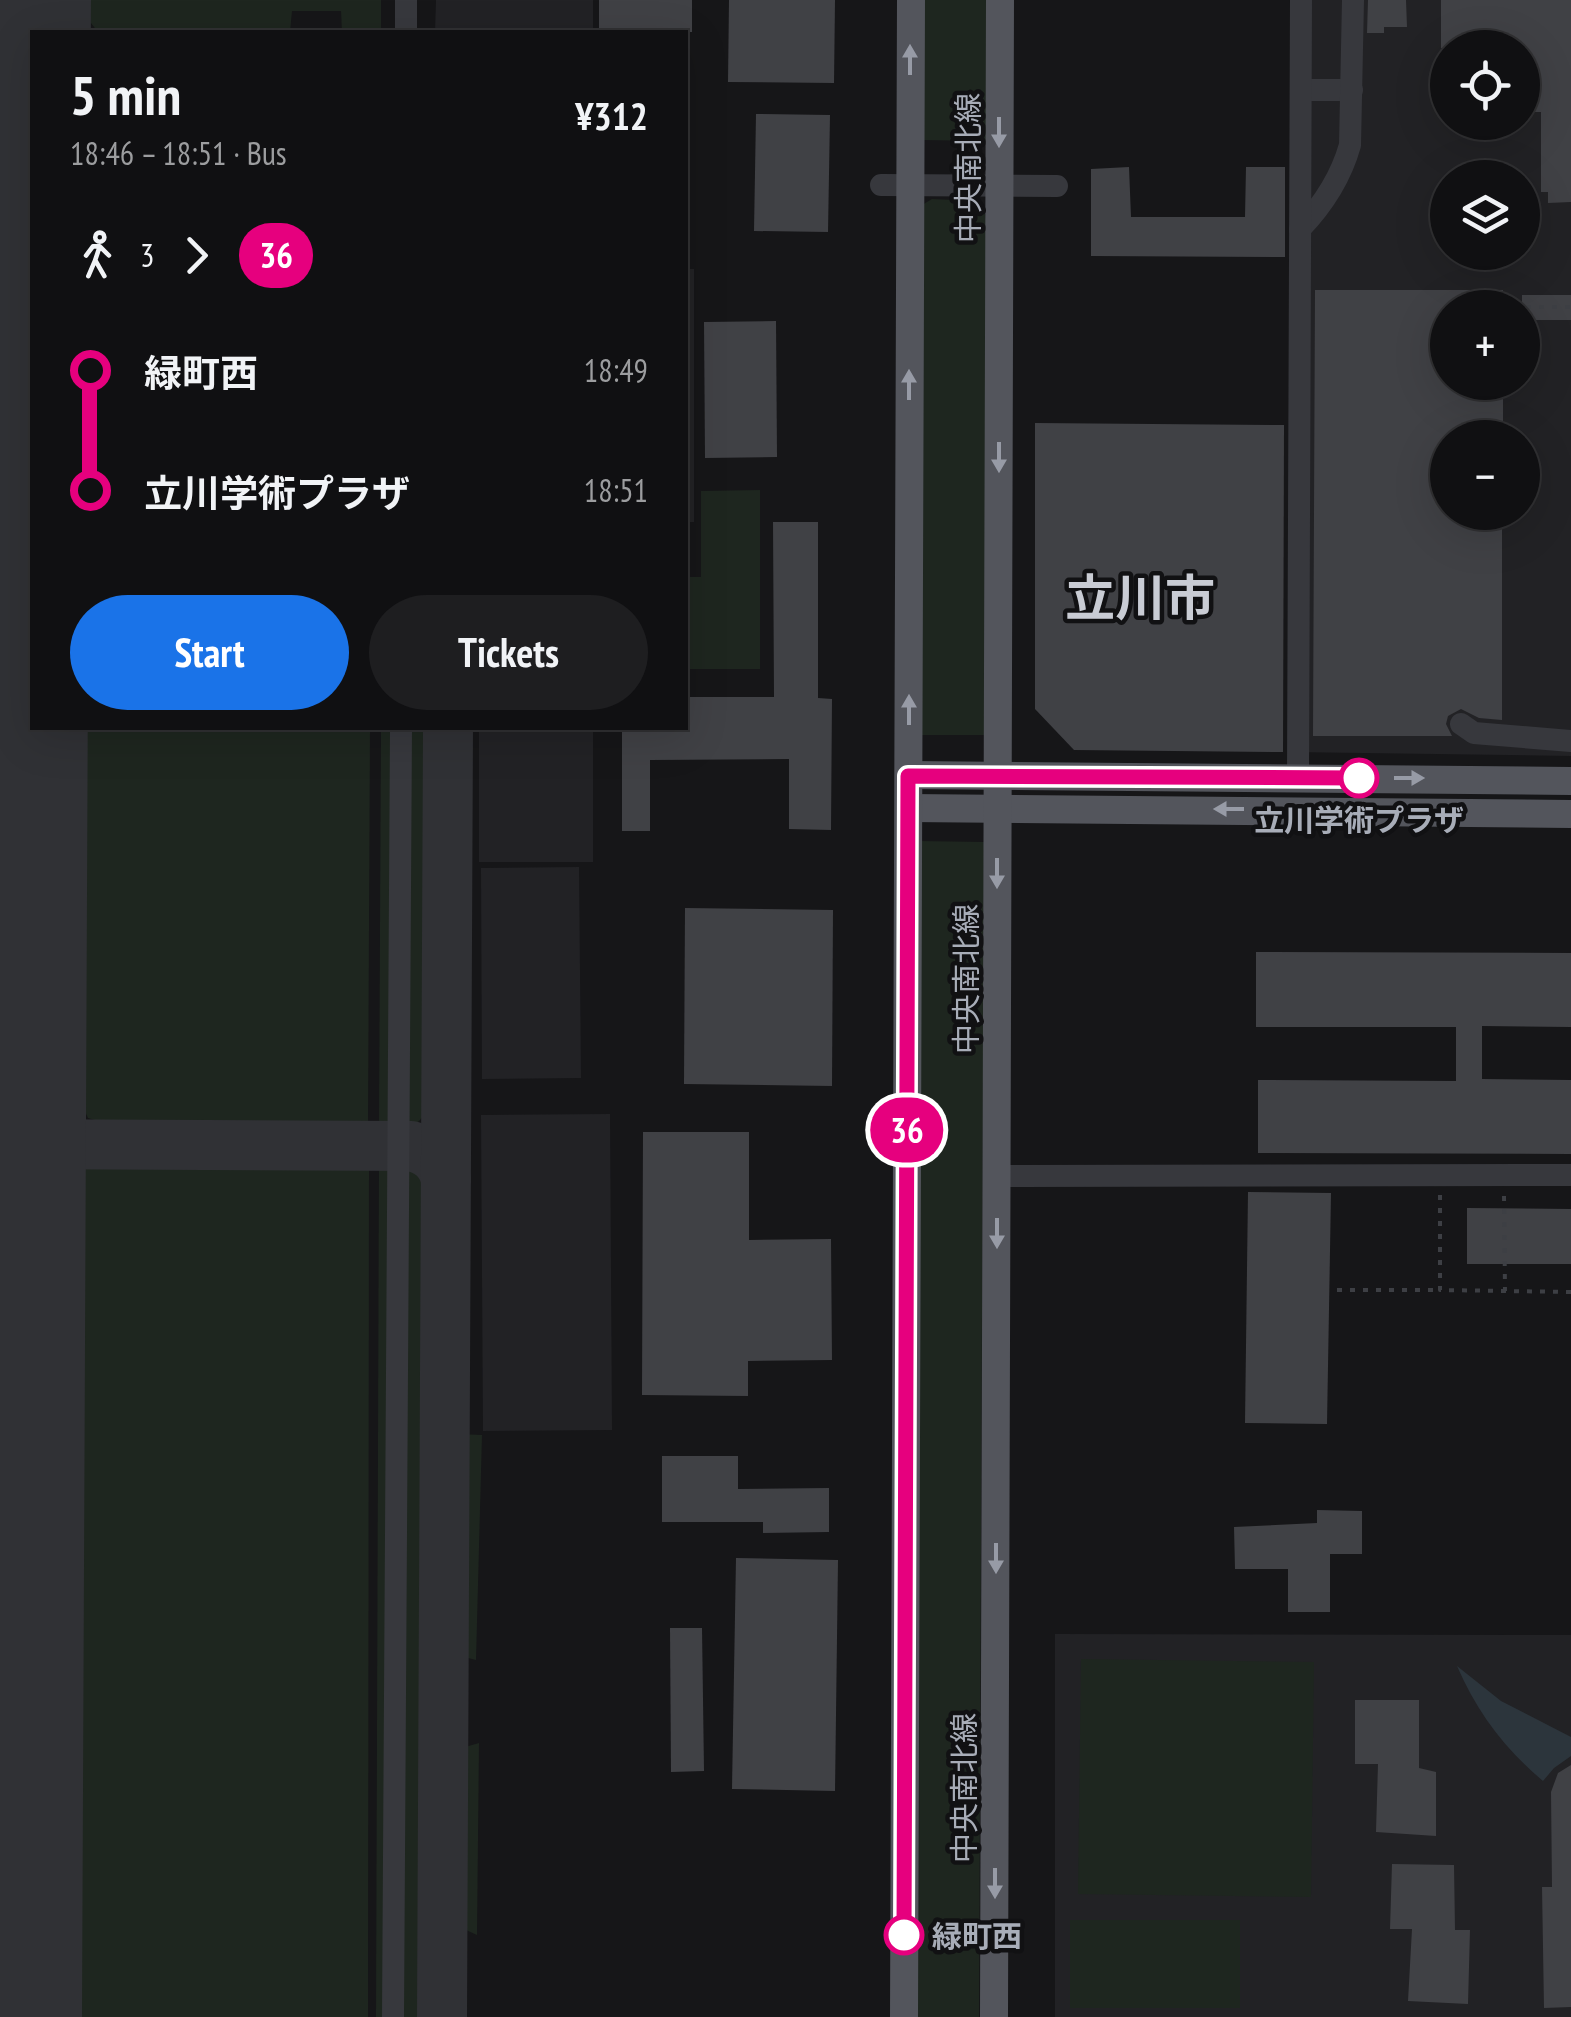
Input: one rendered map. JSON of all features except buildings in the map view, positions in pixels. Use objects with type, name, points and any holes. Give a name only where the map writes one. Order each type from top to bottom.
[{"type":"main road","name":"中央南北線","points":[[904,2017],[908,776],[895,185],[911,0]]},
{"type":"main road","name":"中央南北線","points":[[994,2017],[1000,0]]},
{"type":"main road","points":[[908,776],[1571,780]]},
{"type":"main road","points":[[908,808],[1571,814]]},
{"type":"street","points":[[406,0],[406,30]]},
{"type":"street","points":[[1298,777],[1301,0]]},
{"type":"street","points":[[1300,229],[1320,209],[1345,162],[1352,131],[1353,0]]},
{"type":"street","points":[[1301,90],[1352,90]]},
{"type":"street","points":[[895,185],[1057,186]]},
{"type":"street","points":[[1462,724],[1474,734],[1571,741]]},
{"type":"street","points":[[393,2017],[401,730]]},
{"type":"street","points":[[998,1176],[1194,1167],[1571,1175]]},
{"type":"path","points":[[1540,307],[1571,307]]},
{"type":"path","points":[[1440,1175],[1440,1290]]},
{"type":"path","points":[[1504,1175],[1505,1291]]},
{"type":"path","points":[[1337,1290],[1571,1292]]},
{"type":"shaded area","points":[[90,0],[381,0],[381,30],[342,30],[341,11],[292,11],[290,30],[96,30],[91,23]]},
{"type":"shaded area","points":[[436,0],[593,0],[593,30],[435,30]]},
{"type":"shaded area","points":[[920,0],[988,0],[986,141],[919,140]]},
{"type":"shaded area","points":[[1294,0],[1571,0],[1571,756],[1290,752]]},
{"type":"shaded area","points":[[932,199],[976,201],[984,208],[987,226],[984,735],[916,735],[922,205]]},
{"type":"shaded area","points":[[688,269],[694,269],[694,522],[688,522]]},
{"type":"shaded area","points":[[760,490],[760,669],[688,669],[688,577],[701,577],[701,491]]},
{"type":"shaded area","points":[[82,730],[370,730],[368,1126],[115,1126],[88,1118],[81,1103]]},
{"type":"shaded area","points":[[381,730],[394,730],[393,1127],[379,1128]]},
{"type":"shaded area","points":[[404,730],[429,730],[428,1102],[420,1120],[403,1128]]},
{"type":"shaded area","points":[[455,730],[472,730],[471,787],[455,787]]},
{"type":"shaded area","points":[[479,730],[593,730],[593,862],[479,862]]},
{"type":"shaded area","points":[[456,807],[471,807],[470,869],[455,869]]},
{"type":"shaded area","points":[[919,841],[984,842],[979,2017],[913,2017]]},
{"type":"shaded area","points":[[579,867],[581,1078],[482,1079],[481,868]]},
{"type":"shaded area","points":[[610,1114],[612,1430],[483,1431],[481,1115]]},
{"type":"shaded area","points":[[107,1154],[369,1154],[368,2017],[78,2017],[80,1177],[89,1161]]},
{"type":"shaded area","points":[[379,1154],[393,1154],[389,2017],[376,2017]]},
{"type":"shaded area","points":[[400,1155],[420,1159],[429,1177],[425,2017],[398,2017]]},
{"type":"shaded area","points":[[458,1434],[482,1435],[476,1660],[453,1647]]},
{"type":"shaded area","points":[[1055,1634],[1571,1635],[1571,2017],[1055,2017]]},
{"type":"shaded area","points":[[1081,1659],[1314,1662],[1311,1897],[1078,1894]]},
{"type":"shaded area","points":[[1457,1666],[1501,1701],[1571,1737],[1571,1756],[1543,1781],[1493,1728]]},
{"type":"shaded area","points":[[479,1743],[477,1935],[466,1930],[453,1914],[454,1760],[465,1747]]},
{"type":"shaded area","points":[[1070,1920],[1240,1920],[1240,2008],[1070,2008]]},
{"type":"taxiway","points":[[442,2017],[448,730]]},
{"type":"taxiway","points":[[0,1144],[411,1146],[434,1157],[446,1179]]},
{"type":"runway","points":[[21,2017],[30,0]]},
{"type":"bus line","name":"36","points":[[904,1935],[908,776],[1359,778]]},
{"type":"place","name":"立川学術プラザ","points":[[1359,778]]},
{"type":"place","name":"緑町西","points":[[904,1935]]},
{"type":"district","name":"立川市","points":[[1140,597]]}]
